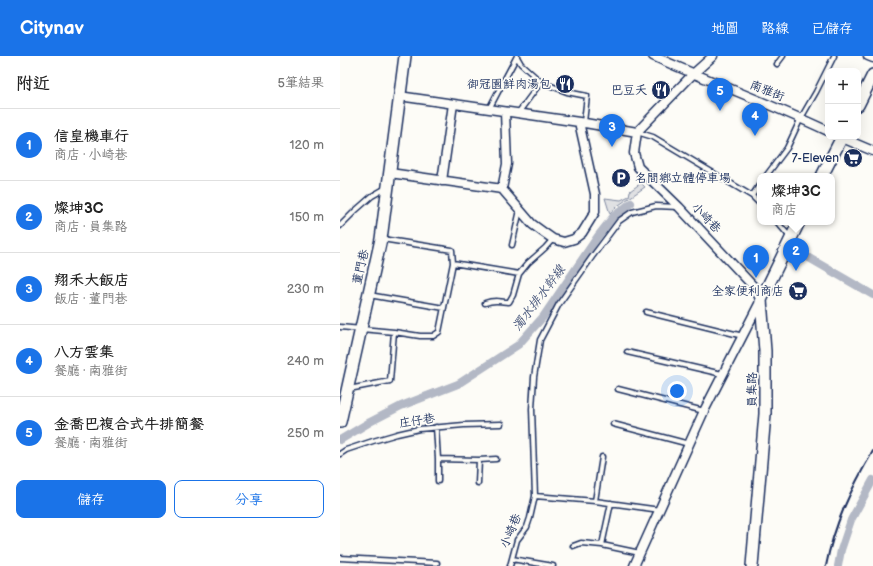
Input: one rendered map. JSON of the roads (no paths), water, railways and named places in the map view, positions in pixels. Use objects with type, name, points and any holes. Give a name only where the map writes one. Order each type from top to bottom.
[{"type":"main road","name":"董門巷","points":[[340,422],[381,239],[405,56]]},
{"type":"main road","points":[[858,104],[873,75]]},
{"type":"main road","points":[[823,173],[840,140]]},
{"type":"main road","points":[[761,300],[798,225]]},
{"type":"main road","name":"員集路","points":[[752,566],[765,414],[765,351],[761,300]]},
{"type":"street","name":"南雅街","points":[[653,56],[825,130]]},
{"type":"street","points":[[678,207],[638,167],[634,153],[637,132],[693,74],[713,56]]},
{"type":"street","points":[[868,56],[873,58]]},
{"type":"street","points":[[399,96],[582,122],[637,132]]},
{"type":"street","points":[[442,181],[453,104]]},
{"type":"street","points":[[502,189],[507,164],[505,112]]},
{"type":"street","points":[[390,173],[502,189],[532,224],[553,239],[564,242],[574,239],[582,233],[595,212],[595,194],[582,122]]},
{"type":"street","points":[[848,140],[873,151]]},
{"type":"street","name":"小崎巷","points":[[678,207],[753,286],[761,300]]},
{"type":"street","points":[[634,566],[704,411],[761,300]]},
{"type":"lane","points":[[517,56],[522,64],[541,82],[568,92],[587,96],[582,122]]},
{"type":"lane","points":[[489,109],[517,56]]},
{"type":"lane","points":[[777,64],[783,56]]},
{"type":"lane","points":[[768,173],[787,148],[834,56]]},
{"type":"lane","points":[[518,114],[541,82]]},
{"type":"lane","points":[[637,132],[653,137],[752,196],[757,201]]},
{"type":"lane","points":[[340,226],[354,211],[372,196],[388,186]]},
{"type":"lane","points":[[752,196],[757,188]]},
{"type":"lane","name":"小崎巷","points":[[510,566],[517,540],[527,527],[535,496],[532,409],[534,377],[540,340],[559,304],[619,221],[632,212],[656,206],[678,207]]},
{"type":"lane","points":[[512,245],[520,210]]},
{"type":"lane","points":[[779,225],[791,239]]},
{"type":"lane","points":[[340,327],[420,336],[432,336],[439,332],[453,263],[452,250],[381,239]]},
{"type":"lane","points":[[485,303],[493,300],[509,302],[513,295],[519,274],[528,263],[553,239]]},
{"type":"lane","points":[[453,263],[519,274]]},
{"type":"lane","points":[[368,295],[444,308]]},
{"type":"lane","points":[[646,312],[743,336]]},
{"type":"lane","points":[[348,390],[390,381],[394,332]]},
{"type":"lane","points":[[627,352],[722,374]]},
{"type":"lane","points":[[618,390],[704,411]]},
{"type":"lane","name":"庄仔巷","points":[[340,454],[346,450],[397,434],[419,429],[464,424],[501,424]]},
{"type":"lane","points":[[613,424],[689,444]]},
{"type":"lane","points":[[436,427],[438,481]]},
{"type":"lane","points":[[595,501],[602,457]]},
{"type":"lane","points":[[438,459],[496,459]]},
{"type":"lane","points":[[478,483],[479,460]]},
{"type":"lane","points":[[535,496],[595,501],[660,510]]},
{"type":"lane","points":[[602,546],[611,503]]},
{"type":"lane","points":[[573,546],[581,543],[640,553]]},
{"type":"lane","points":[[340,558],[437,563]]},
{"type":"lane","points":[[512,559],[553,566]]},
{"type":"waterway","name":"濁水排水幹線","points":[[340,440],[401,406],[458,384],[518,345],[543,317],[598,236],[613,217],[631,203]]},
{"type":"waterway","name":"濁水排水幹線","points":[[797,251],[873,295]]},
{"type":"waterway","name":"濁水排水幹線","points":[[838,566],[841,550],[851,520],[873,480]]},
{"type":"railway","points":[[826,566],[829,550],[845,506],[873,451]]},
{"type":"place","name":"御冠園鮮肉湯包","points":[[565,84]]},
{"type":"place","name":"巴豆夭","points":[[661,90]]},
{"type":"place","name":"金喬巴複合式牛排簡餐","points":[[720,111]]},
{"type":"place","name":"八方雲集","points":[[755,136]]},
{"type":"place","name":"翔禾大飯店","points":[[612,147]]},
{"type":"place","name":"7-Eleven","points":[[853,158]]},
{"type":"place","name":"名間鄉立體停車場","points":[[621,178]]},
{"type":"place","name":"燦坤3C","points":[[796,271]]},
{"type":"place","name":"信皇機車行","points":[[756,278]]},
{"type":"place","name":"全家便利商店","points":[[798,291]]}]
